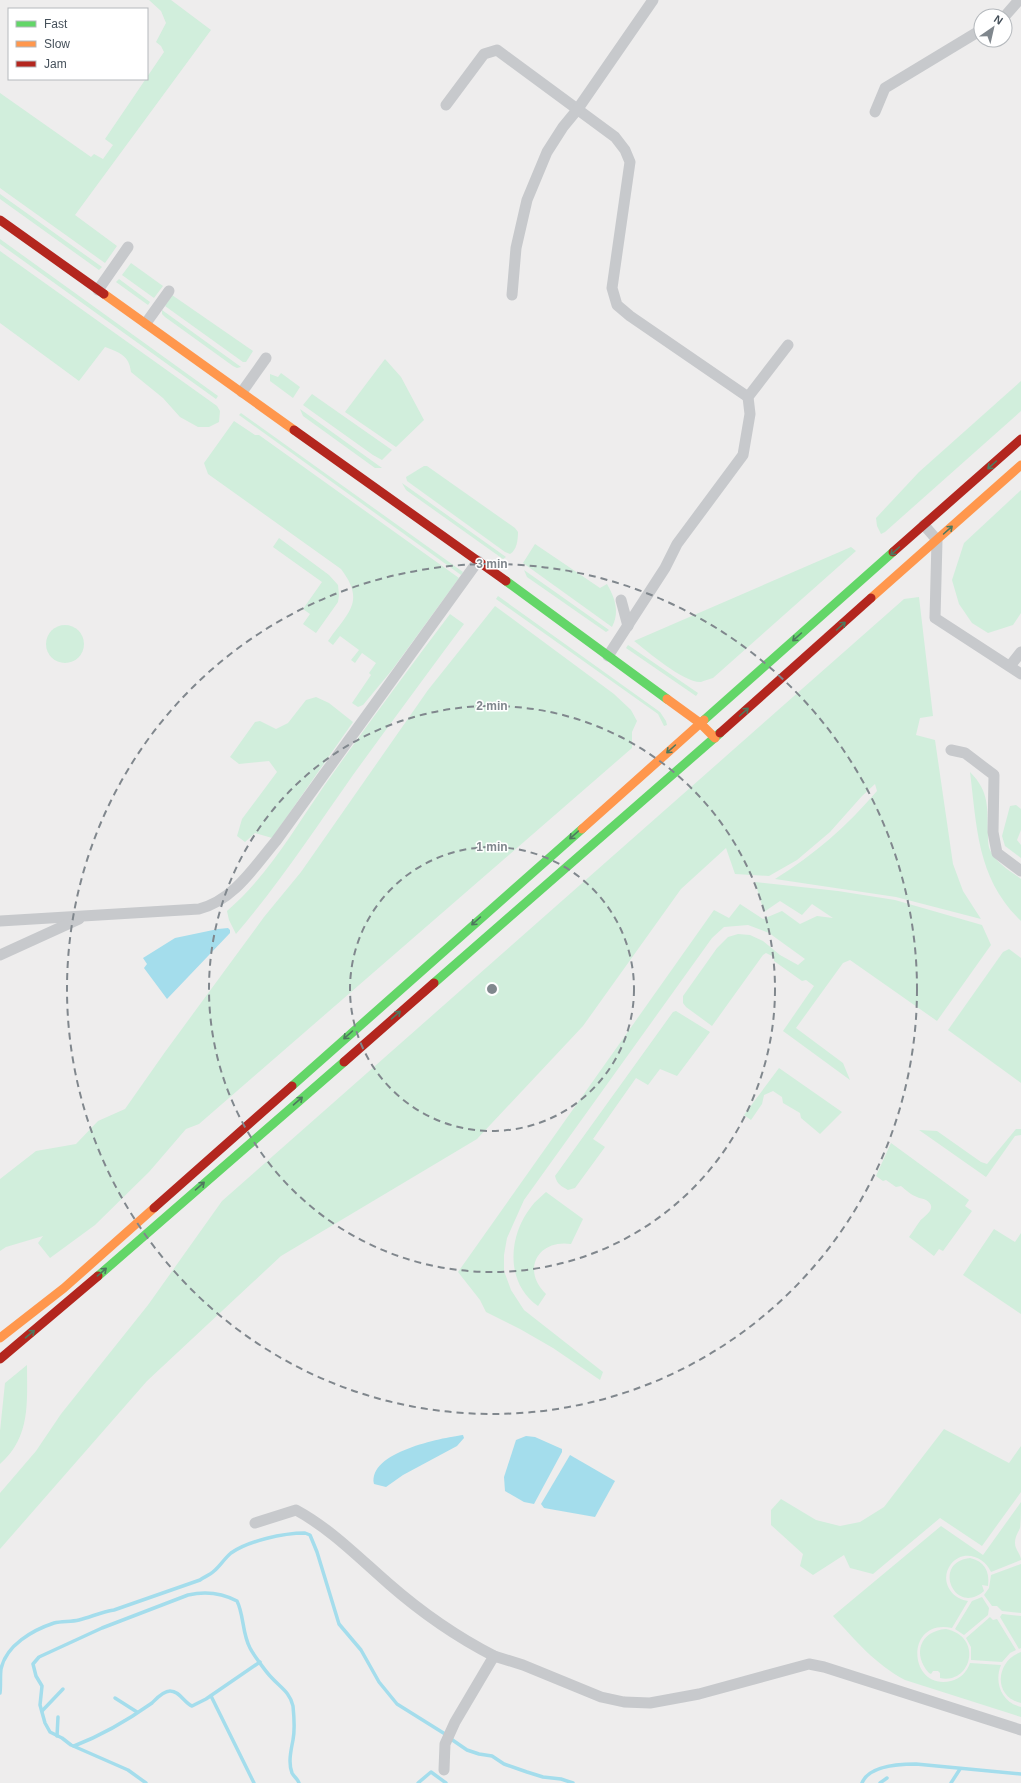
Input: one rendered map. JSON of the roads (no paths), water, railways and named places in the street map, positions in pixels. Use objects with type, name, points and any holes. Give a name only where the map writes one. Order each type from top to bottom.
[{"type":"main road","points":[[0,220],[478,561],[700,723],[715,738]]},
{"type":"main road","points":[[0,1338],[64,1288],[1021,439]]},
{"type":"main road","points":[[0,1359],[73,1298],[715,738],[1021,465]]},
{"type":"street","points":[[512,295],[516,248],[527,200],[547,152],[653,0]]},
{"type":"street","points":[[1012,8],[1019,0]]},
{"type":"street","points":[[875,112],[885,88],[973,35]]},
{"type":"street","points":[[446,105],[484,54],[497,50],[615,137],[625,150],[630,162],[612,288],[617,305],[630,316],[748,397]]},
{"type":"street","points":[[98,290],[128,247]]},
{"type":"street","points":[[146,323],[169,291]]},
{"type":"street","points":[[608,656],[665,568],[677,544],[743,455],[750,414],[748,397],[788,345]]},
{"type":"street","points":[[242,392],[266,358]]},
{"type":"street","points":[[924,525],[937,540],[935,618],[1021,674]]},
{"type":"street","points":[[0,921],[199,909],[212,905],[225,898],[247,876],[276,841],[478,561]]},
{"type":"street","points":[[621,600],[628,626]]},
{"type":"street","points":[[1010,666],[1021,652]]},
{"type":"street","points":[[951,750],[965,753],[994,775],[993,832],[997,853],[1021,871]]},
{"type":"street","points":[[0,955],[88,915]]},
{"type":"street","points":[[255,1523],[296,1510],[324,1527],[417,1607],[468,1642],[494,1656],[524,1665],[601,1697],[624,1702],[650,1703],[699,1694],[809,1664],[824,1667],[1021,1730]]},
{"type":"street","points":[[444,1770],[445,1744],[448,1737],[455,1722],[494,1656]]},
{"type":"water","points":[[228,928],[230,933],[167,999],[144,968],[147,964],[143,958],[175,938]]},
{"type":"water","points":[[463,1435],[464,1438],[457,1446],[403,1475],[386,1487],[374,1484],[375,1473],[382,1463],[394,1455],[424,1443]]},
{"type":"water","points":[[526,1436],[535,1437],[562,1449],[562,1452],[534,1504],[524,1502],[505,1491],[504,1477],[516,1440]]},
{"type":"water","points":[[570,1455],[615,1481],[595,1517],[544,1508],[541,1504]]},
{"type":"waterway","points":[[0,1693],[1,1669],[4,1660],[14,1646],[29,1634],[54,1623],[79,1620],[114,1610],[200,1580],[218,1567],[231,1553],[256,1541],[276,1536],[305,1533],[310,1535],[317,1552],[339,1624],[361,1650],[379,1682],[397,1704],[445,1734]]},
{"type":"waterway","points":[[146,1783],[128,1770],[71,1745],[62,1738],[50,1732],[45,1723],[40,1705],[42,1686],[36,1676],[33,1664],[39,1657],[102,1628],[188,1595],[200,1593],[219,1594],[237,1601],[241,1612],[247,1642],[250,1648],[274,1681],[290,1697],[293,1706],[294,1723],[294,1736],[290,1756],[290,1765],[292,1773],[299,1783]]},
{"type":"waterway","points":[[74,1746],[124,1721],[152,1703],[167,1691],[177,1693],[192,1706],[206,1699],[260,1662]]},
{"type":"waterway","points":[[42,1711],[63,1689]]},
{"type":"waterway","points":[[211,1696],[254,1783]]},
{"type":"waterway","points":[[115,1698],[137,1712]]},
{"type":"waterway","points":[[57,1736],[58,1717]]},
{"type":"waterway","points":[[451,1739],[467,1750],[492,1756],[504,1764],[543,1777],[561,1779],[573,1783]]},
{"type":"waterway","points":[[862,1783],[871,1772],[902,1764],[1021,1774]]},
{"type":"waterway","points":[[951,1783],[960,1769]]},
{"type":"waterway","points":[[418,1783],[431,1772],[446,1783]]},
{"type":"waterway","points":[[880,1783],[887,1778]]}]
